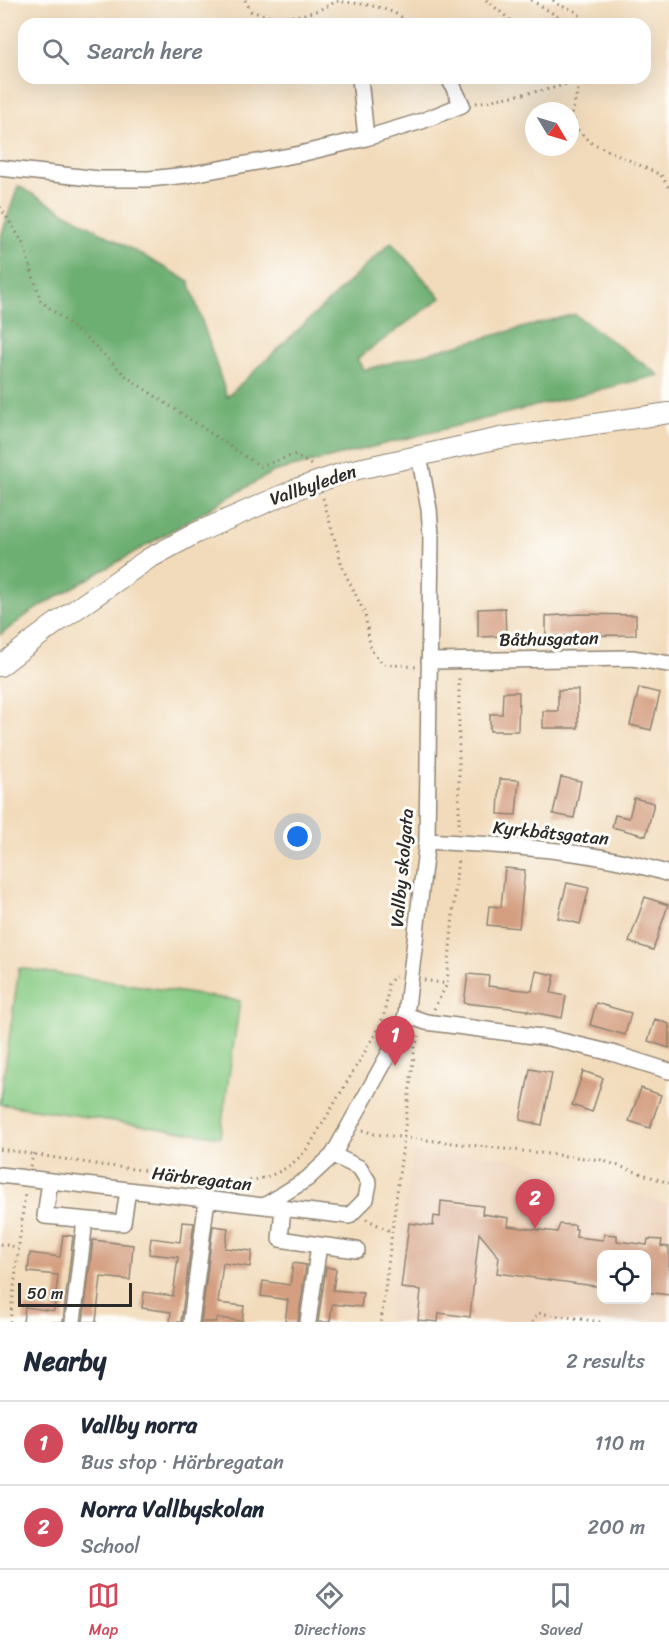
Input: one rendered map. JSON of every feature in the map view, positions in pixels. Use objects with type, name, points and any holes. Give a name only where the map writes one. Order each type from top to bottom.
[{"type":"main road","name":"Vallbyleden","points":[[0,666],[52,626],[148,559],[196,533],[299,488],[349,471],[500,438],[669,412]]},
{"type":"street","points":[[361,84],[366,138]]},
{"type":"street","points":[[0,168],[99,179],[158,178],[227,168],[366,138],[422,121],[462,105],[452,84]]},
{"type":"street","name":"Vallby skolgata","points":[[406,1015],[427,841],[431,535],[429,509],[419,455]]},
{"type":"street","name":"Båthusgatan","points":[[429,664],[632,658],[669,664]]},
{"type":"street","name":"Kyrkbåtsgatan","points":[[427,841],[608,858],[646,866],[669,874]]},
{"type":"street","points":[[406,1015],[426,1022],[549,1038],[612,1053],[669,1071]]},
{"type":"street","name":"Härbregatan","points":[[0,1176],[264,1206],[307,1179],[333,1155],[395,1043],[406,1015]]},
{"type":"street","points":[[264,1206],[349,1216],[366,1200],[369,1183],[360,1168],[333,1155]]},
{"type":"street","points":[[50,1181],[45,1216],[123,1223],[128,1190]]},
{"type":"street","points":[[191,1322],[207,1199]]},
{"type":"street","points":[[283,1208],[280,1239],[357,1250]]},
{"type":"street","points":[[73,1322],[84,1220]]},
{"type":"street","points":[[308,1322],[319,1245]]},
{"type":"path","points":[[245,0],[251,11],[270,17],[301,15],[326,8],[336,2],[378,7],[404,18]]},
{"type":"path","points":[[486,0],[508,18]]},
{"type":"path","points":[[531,0],[560,18]]},
{"type":"path","points":[[553,0],[556,4],[578,11],[582,18]]},
{"type":"path","points":[[462,105],[566,84]]},
{"type":"path","points":[[580,84],[575,96],[573,113],[577,129],[591,142],[660,175],[669,188]]},
{"type":"path","points":[[0,207],[22,241],[41,301],[92,343],[128,378],[260,466],[294,456],[316,467]]},
{"type":"path","points":[[322,496],[343,569],[365,614],[371,650],[382,664],[429,664]]},
{"type":"path","points":[[0,1149],[101,1165],[239,1182],[259,1180],[274,1175],[302,1156],[329,1113],[380,1026],[386,1008],[388,984],[394,977],[447,984]]},
{"type":"path","points":[[381,1322],[415,1046],[426,1022]]},
{"type":"path","points":[[405,1138],[601,1160],[669,1183]]},
{"type":"path","points":[[10,1322],[26,1179],[34,1153]]},
{"type":"path","points":[[349,1216],[366,1219],[392,1232]]},
{"type":"path","points":[[0,1244],[18,1247]]},
{"type":"path","points":[[532,1322],[538,1313],[601,1322]]},
{"type":"shaded area","points":[[413,1152],[500,1156],[669,1204],[669,1322],[387,1322]]},
{"type":"green space","points":[[18,186],[189,281],[227,397],[391,242],[441,298],[357,359],[364,370],[574,314],[659,375],[273,472],[31,612],[0,635],[0,239]]},
{"type":"green space","points":[[19,968],[240,1001],[220,1137],[0,1104]]},
{"type":"building","points":[[505,608],[506,636],[478,637],[478,609]]},
{"type":"building","points":[[636,615],[636,635],[546,636],[546,616]]},
{"type":"building","points":[[639,688],[660,693],[651,730],[630,725]]},
{"type":"building","points":[[558,690],[578,690],[578,728],[543,728],[543,711],[558,711]]},
{"type":"building","points":[[503,692],[519,692],[518,731],[490,731],[490,714],[502,714]]},
{"type":"building","points":[[561,777],[581,781],[574,818],[553,814]]},
{"type":"building","points":[[500,779],[519,780],[516,815],[498,814]]},
{"type":"building","points":[[634,798],[654,803],[646,836],[612,827],[615,815],[629,818]]},
{"type":"building","points":[[505,868],[525,870],[519,928],[487,925],[489,906],[501,907]]},
{"type":"building","points":[[567,883],[589,888],[580,924],[558,918]]},
{"type":"building","points":[[645,897],[668,905],[653,950],[629,942]]},
{"type":"building","points":[[536,971],[555,975],[551,993],[566,996],[562,1018],[528,1010],[464,1003],[468,974],[489,976],[488,986],[532,991]]},
{"type":"building","points":[[596,1003],[631,1013],[625,1035],[590,1025]]},
{"type":"building","points":[[655,1019],[669,1024],[669,1048],[648,1041]]},
{"type":"building","points":[[530,1069],[552,1073],[542,1125],[520,1120]]},
{"type":"building","points":[[583,1071],[603,1078],[592,1112],[572,1105]]},
{"type":"building","points":[[641,1088],[661,1095],[650,1128],[629,1121]]},
{"type":"building","points":[[441,1201],[483,1206],[482,1214],[509,1218],[508,1226],[557,1232],[560,1224],[575,1225],[576,1237],[603,1240],[604,1234],[617,1235],[617,1241],[647,1245],[648,1239],[662,1240],[661,1246],[669,1247],[669,1295],[651,1293],[651,1250],[597,1250],[597,1286],[497,1273],[499,1257],[479,1233],[470,1317],[439,1313],[438,1322],[418,1320],[421,1290],[401,1288],[409,1223],[433,1226],[434,1216],[440,1217]]},
{"type":"building","points":[[182,1222],[194,1223],[181,1322],[170,1322],[171,1312],[142,1308],[144,1292],[173,1296],[178,1257],[149,1254],[151,1238],[180,1242]]},
{"type":"building","points":[[213,1226],[228,1228],[225,1248],[252,1251],[250,1267],[223,1263],[218,1303],[244,1306],[242,1321],[216,1318],[216,1322],[201,1322]]},
{"type":"building","points":[[63,1235],[73,1236],[63,1322],[23,1322],[25,1307],[54,1311],[58,1275],[28,1272],[30,1253],[60,1257]]},
{"type":"building","points":[[93,1240],[133,1245],[130,1280],[101,1277],[96,1322],[83,1322]]},
{"type":"building","points":[[293,1263],[306,1265],[298,1322],[285,1322],[288,1300],[261,1296],[263,1281],[290,1285]]},
{"type":"building","points":[[326,1267],[336,1269],[333,1290],[363,1293],[361,1307],[332,1304],[330,1322],[318,1322]]},
{"type":"place","name":"Vallby norra","points":[[395,1066]]},
{"type":"place","name":"Norra Vallbyskolan","points":[[535,1229]]}]
